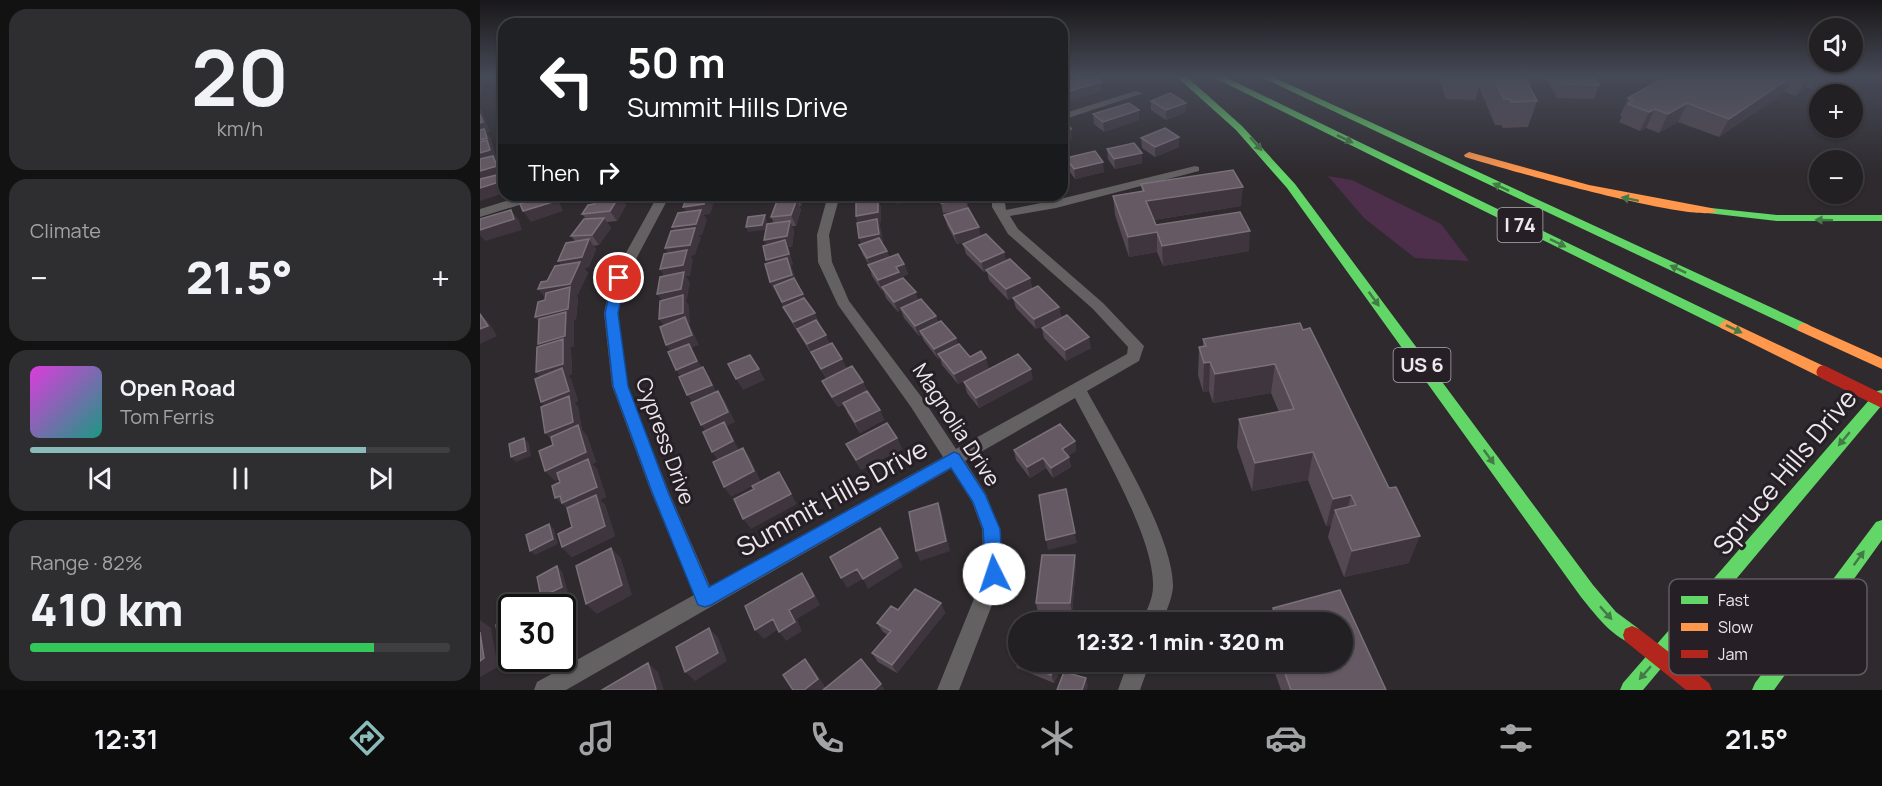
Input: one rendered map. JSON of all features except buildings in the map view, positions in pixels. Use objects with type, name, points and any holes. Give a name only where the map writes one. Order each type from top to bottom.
[{"type":"main road","name":"US 6","points":[[1220,109],[1268,157],[1587,591],[1610,618],[1669,663]]},
{"type":"main road","name":"I 74","points":[[1283,109],[1882,401]]},
{"type":"main road","name":"I 74","points":[[1335,109],[1882,364]]},
{"type":"main road","points":[[1356,109],[1457,151],[1536,176],[1610,195],[1672,207],[1758,217],[1829,220],[1882,218]]},
{"type":"main road","name":"Spruce Hills Drive","points":[[1725,579],[1882,395]]},
{"type":"main road","points":[[1844,579],[1882,527]]},
{"type":"main road","name":"Spruce Hills Drive","points":[[1630,690],[1669,645]]},
{"type":"main road","name":"US 6","points":[[1683,675],[1702,690]]},
{"type":"main road","points":[[1762,690],[1773,675]]},
{"type":"street","points":[[1068,115],[1087,109]]},
{"type":"street","points":[[1068,201],[1195,169]]},
{"type":"street","points":[[480,213],[519,201]]},
{"type":"street","name":"Cypress Drive","points":[[661,201],[619,278],[611,313],[620,386],[660,492],[705,598]]},
{"type":"street","name":"Magnolia Drive","points":[[832,201],[823,235],[825,262],[843,302],[917,403],[954,459],[980,499],[991,529],[994,574],[948,690]]},
{"type":"street","points":[[998,201],[1002,214],[1068,201]]},
{"type":"street","name":"Summit Hills Drive","points":[[544,690],[1134,357],[1136,345],[1098,306],[1013,231],[1002,214]]},
{"type":"street","points":[[1078,389],[1143,517],[1161,565],[1163,587],[1155,612]]},
{"type":"street","points":[[1129,690],[1135,672]]},
{"type":"shaded area","points":[[1328,176],[1352,180],[1441,224],[1469,261],[1415,258],[1364,218]]},
{"type":"traffic: fast","points":[[1218,109],[1239,128],[1291,186],[1587,591],[1610,618],[1632,635]]},
{"type":"traffic: fast","points":[[1283,109],[1726,325]]},
{"type":"traffic: fast","points":[[1334,109],[1804,328]]},
{"type":"traffic: fast","points":[[1711,211],[1777,218],[1882,218]]},
{"type":"traffic: fast","points":[[1725,579],[1882,395]]},
{"type":"traffic: fast","points":[[1844,579],[1882,527]]},
{"type":"traffic: fast","points":[[1660,656],[1669,645]]},
{"type":"traffic: fast","points":[[1630,690],[1660,656]]},
{"type":"traffic: fast","points":[[1762,690],[1773,675]]},
{"type":"traffic: slow","points":[[1469,155],[1589,188],[1711,211]]},
{"type":"traffic: slow","points":[[1726,325],[1823,372]]},
{"type":"traffic: slow","points":[[1804,328],[1882,364]]},
{"type":"traffic: jam","points":[[1823,372],[1882,401]]},
{"type":"traffic: jam","points":[[1632,635],[1669,664]]},
{"type":"traffic: jam","points":[[1683,675],[1702,690]]},
{"type":"route","points":[[619,278],[611,313],[620,386],[660,492],[705,598],[954,459],[980,499],[991,529],[994,574]]}]
